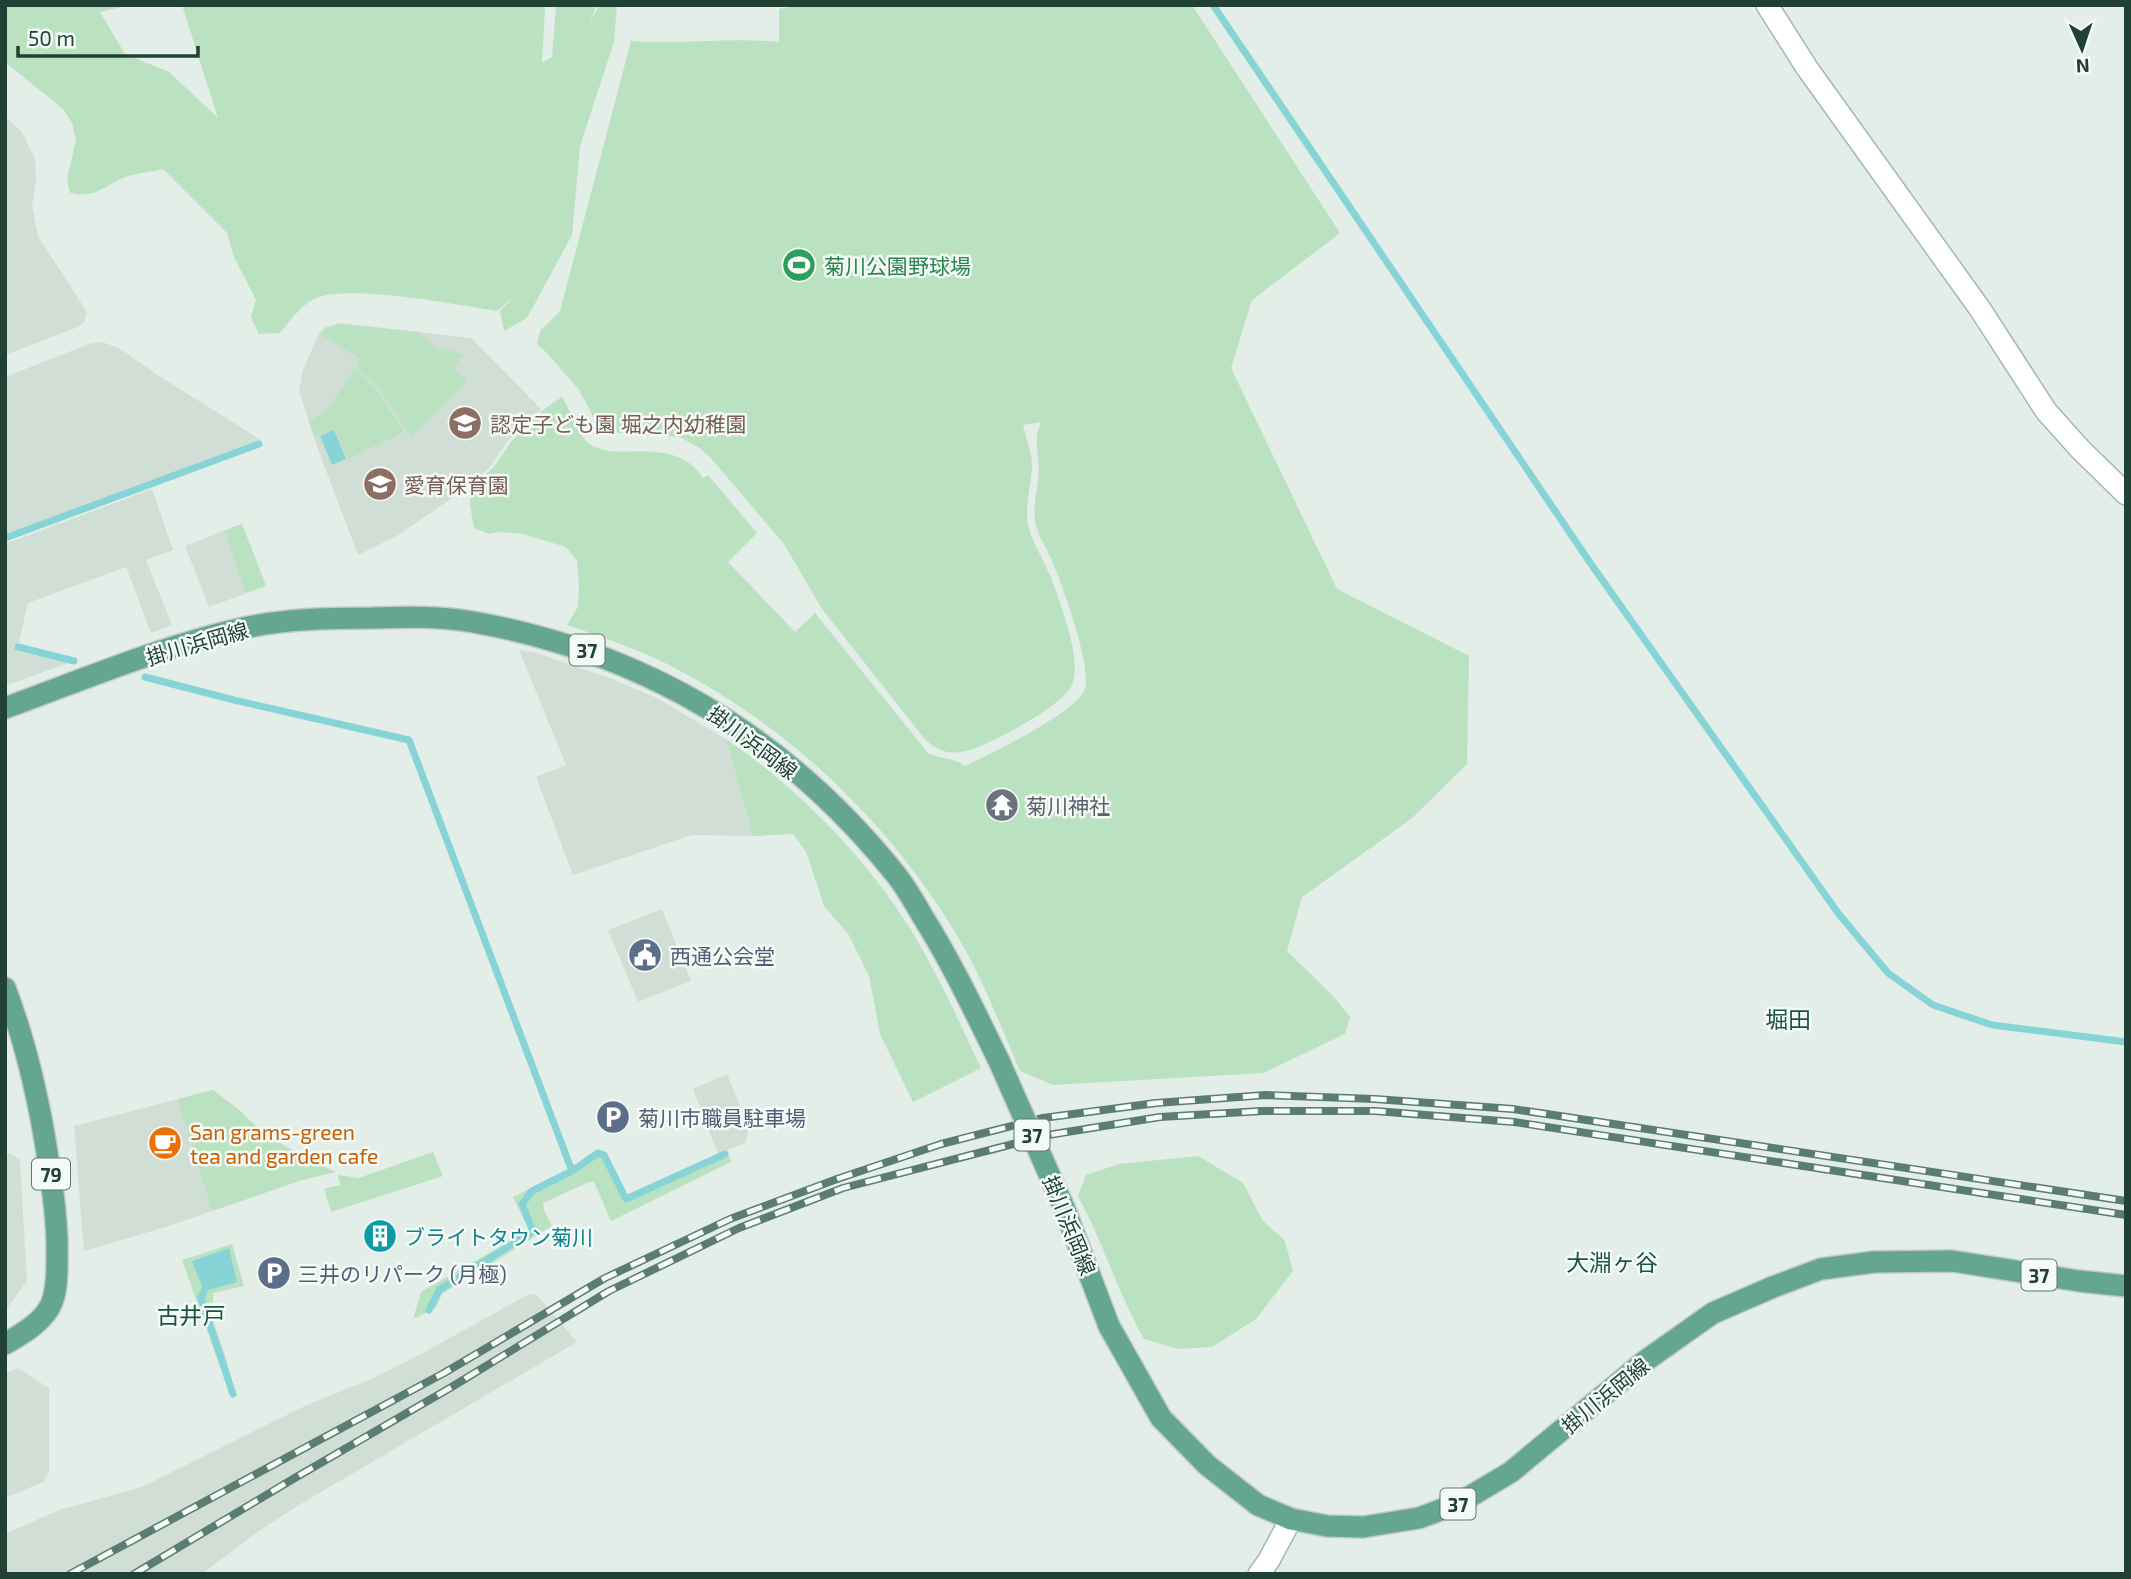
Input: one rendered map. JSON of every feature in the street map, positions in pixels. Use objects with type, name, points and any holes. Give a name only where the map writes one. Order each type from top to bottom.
[{"type":"main road","name":"掛川浜岡線","points":[[5,708],[176,646],[238,629],[305,618],[423,617],[472,621],[581,647],[657,680],[714,710],[773,752],[824,797],[871,845],[907,890],[960,981],[999,1061],[1065,1210],[1109,1326],[1161,1418],[1207,1465],[1258,1505],[1291,1519],[1327,1527],[1363,1527],[1419,1518],[1459,1503],[1511,1472],[1645,1361],[1713,1313],[1821,1269],[1874,1262],[1952,1261],[2126,1286]]},
{"type":"main road","name":"79","points":[[5,988],[29,1059],[44,1130],[57,1222],[57,1250],[52,1301],[37,1321],[5,1344]]},
{"type":"street","points":[[1767,5],[1807,68],[1980,309],[2046,411],[2126,494]]},
{"type":"street","points":[[1259,1574],[1291,1519]]},
{"type":"shaded area","points":[[5,116],[22,132],[35,159],[36,182],[32,206],[38,236],[87,312],[84,322],[78,327],[5,355]]},
{"type":"shaded area","points":[[340,323],[471,338],[541,409],[507,442],[490,467],[468,487],[397,536],[358,555],[299,391],[303,370],[319,333],[325,327]]},
{"type":"shaded area","points":[[102,342],[119,348],[261,440],[5,536],[5,377],[89,344]]},
{"type":"shaded area","points":[[152,489],[173,550],[146,560],[172,625],[151,633],[126,567],[28,603],[17,651],[68,663],[5,686],[5,544]]},
{"type":"shaded area","points":[[242,524],[266,586],[209,607],[185,546]]},
{"type":"shaded area","points":[[519,650],[537,653],[655,697],[726,739],[753,836],[692,835],[573,875],[536,777],[566,765]]},
{"type":"shaded area","points":[[662,909],[691,981],[638,1002],[608,930]]},
{"type":"shaded area","points":[[727,1074],[747,1123],[748,1134],[745,1143],[718,1154],[693,1089]]},
{"type":"shaded area","points":[[213,1090],[278,1142],[335,1172],[302,1180],[169,1226],[84,1251],[74,1126]]},
{"type":"shaded area","points":[[10,1153],[20,1159],[27,1281],[5,1311],[5,1155]]},
{"type":"shaded area","points":[[529,1294],[537,1295],[577,1342],[309,1499],[263,1528],[202,1574],[5,1574],[5,1534],[59,1510],[142,1487],[307,1405],[369,1380]]},
{"type":"shaded area","points":[[18,1368],[49,1388],[49,1472],[43,1482],[5,1498],[5,1373]]},
{"type":"green space","points":[[5,5],[129,5],[100,12],[125,54],[169,72],[218,118],[182,5],[545,5],[542,63],[552,57],[556,5],[597,5],[589,23],[600,5],[617,5],[614,42],[580,146],[572,235],[527,318],[504,331],[500,311],[513,297],[497,311],[431,300],[351,293],[314,299],[300,310],[280,333],[259,334],[251,317],[256,300],[234,257],[227,233],[163,169],[128,176],[92,193],[70,193],[67,179],[76,140],[72,123],[63,109],[5,62]]},
{"type":"green space","points":[[799,5],[1192,5],[1340,233],[1252,300],[1231,368],[1337,589],[1469,656],[1467,764],[1411,819],[1302,897],[1287,951],[1334,997],[1350,1017],[1345,1034],[1263,1073],[1053,1085],[1020,1071],[982,982],[955,932],[898,851],[831,779],[755,717],[714,690],[646,654],[567,625],[578,607],[579,586],[577,561],[566,547],[523,534],[489,534],[474,528],[470,489],[493,468],[511,442],[543,410],[562,397],[583,437],[597,448],[659,452],[690,464],[703,478],[708,475],[757,533],[728,562],[795,632],[815,613],[928,753],[965,766],[1050,721],[1079,698],[1085,689],[1084,663],[1075,625],[1057,572],[1036,524],[1039,469],[1037,433],[1041,422],[1023,425],[1032,460],[1027,505],[1029,529],[1049,572],[1065,617],[1073,649],[1074,677],[1071,687],[1057,702],[1020,726],[971,750],[946,752],[931,745],[924,738],[822,609],[784,544],[709,456],[680,437],[607,432],[600,429],[579,390],[537,344],[540,331],[560,311],[631,41],[779,42],[779,9]]},
{"type":"green space","points":[[340,324],[419,332],[435,347],[464,354],[453,368],[468,381],[411,437],[380,390],[356,366],[360,359],[320,334]]},
{"type":"green space","points":[[355,368],[378,392],[404,432],[347,459],[335,429],[314,437],[309,421],[326,412]]},
{"type":"green space","points":[[242,524],[266,586],[246,593],[224,531]]},
{"type":"green space","points":[[726,739],[779,779],[804,802],[873,876],[921,947],[981,1068],[913,1102],[880,1034],[869,976],[849,935],[824,906],[806,852],[793,834],[753,836]]},
{"type":"green space","points":[[213,1090],[280,1144],[335,1172],[302,1180],[212,1211],[178,1099]]},
{"type":"green space","points":[[598,1151],[605,1153],[627,1197],[727,1151],[731,1162],[611,1221],[594,1182],[543,1203],[552,1226],[442,1294],[436,1308],[413,1319],[421,1292],[529,1230],[513,1197],[573,1167]]},
{"type":"green space","points":[[433,1152],[443,1176],[331,1212],[324,1189],[340,1185],[338,1175],[359,1178]]},
{"type":"green space","points":[[1198,1156],[1243,1183],[1263,1221],[1285,1241],[1293,1271],[1256,1319],[1212,1347],[1178,1349],[1144,1339],[1078,1196],[1086,1175],[1119,1164]]},
{"type":"green space","points":[[232,1244],[244,1286],[213,1293],[213,1302],[207,1304],[235,1393],[230,1395],[182,1260]]},
{"type":"water","points":[[334,430],[346,459],[332,465],[320,436]]},
{"type":"water","points":[[229,1248],[237,1282],[204,1291],[192,1261]]},
{"type":"waterway","points":[[1213,5],[1591,564],[1838,913],[1888,973],[1933,1005],[1992,1025],[2126,1042]]},
{"type":"waterway","points":[[5,538],[259,444]]},
{"type":"waterway","points":[[18,647],[74,661]]},
{"type":"waterway","points":[[145,677],[409,740],[572,1171]]},
{"type":"waterway","points":[[429,1310],[439,1290],[533,1231],[522,1204],[532,1191],[572,1171],[598,1153],[604,1155],[626,1199],[725,1154]]},
{"type":"waterway","points":[[204,1291],[201,1298],[233,1394]]},
{"type":"railway","points":[[70,1574],[444,1373],[605,1278],[730,1219],[941,1144],[1043,1118],[1156,1103],[1266,1095],[1375,1099],[1513,1109],[2126,1201]]},
{"type":"railway","points":[[134,1574],[609,1291],[739,1228],[843,1188],[1048,1135],[1160,1117],[1262,1111],[1375,1111],[1514,1122],[2126,1215]]},
{"type":"place","name":"菊川公園野球場","points":[[799,265]]},
{"type":"place","name":"認定子ども園 堀之内幼稚園","points":[[465,423]]},
{"type":"place","name":"愛育保育園","points":[[380,484]]},
{"type":"place","name":"菊川神社","points":[[1002,805]]},
{"type":"place","name":"西通公会堂","points":[[645,955]]},
{"type":"place","name":"菊川市職員駐車場","points":[[613,1117]]},
{"type":"place","name":"San grams-green tea and garden cafe","points":[[165,1143]]},
{"type":"place","name":"ブライトタウン菊川","points":[[380,1236]]},
{"type":"place","name":"三井のリパーク (月極)","points":[[274,1273]]},
{"type":"district","name":"堀田","points":[[1788,1019]]},
{"type":"district","name":"大淵ヶ谷","points":[[1612,1262]]},
{"type":"district","name":"古井戸","points":[[191,1315]]}]
